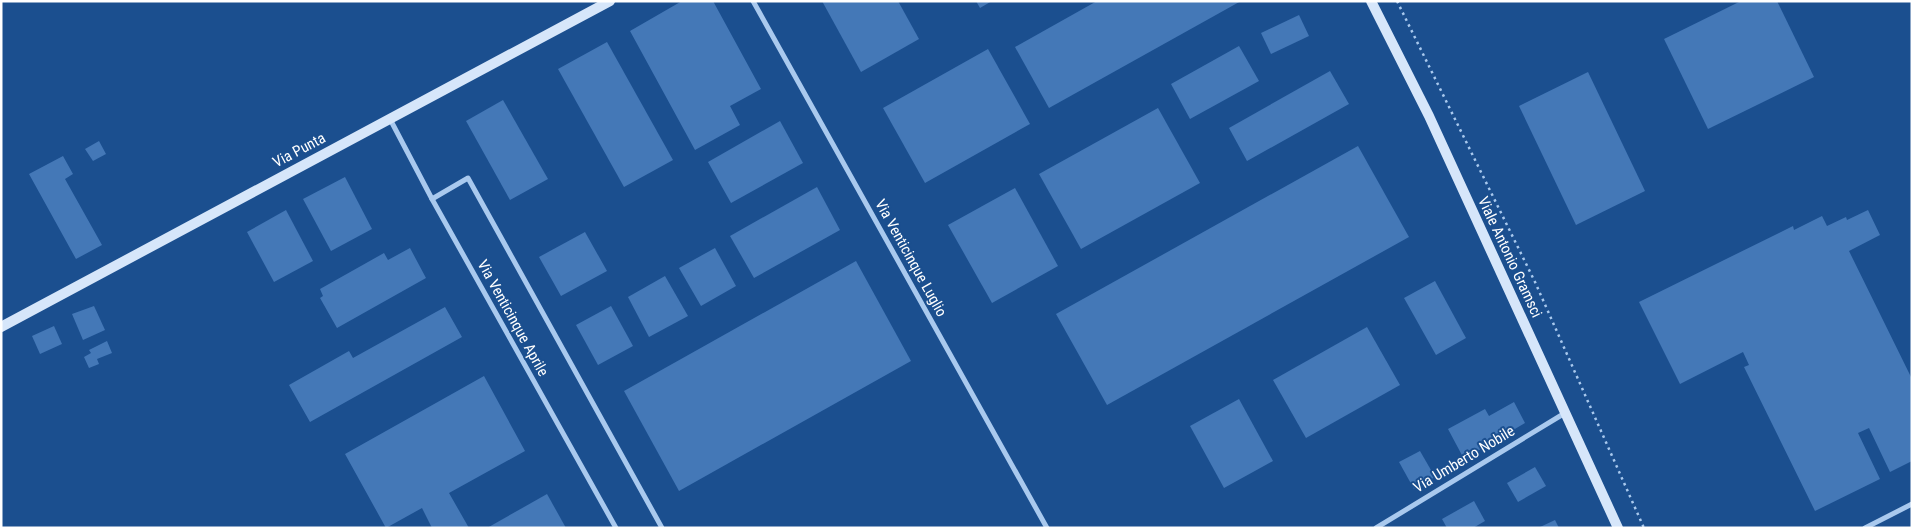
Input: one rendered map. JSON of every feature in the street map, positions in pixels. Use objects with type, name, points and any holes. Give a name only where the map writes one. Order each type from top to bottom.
[{"type":"street","name":"Via Punta","points":[[1,327],[610,1]]},
{"type":"street","name":"Via Venticinque Luglio","points":[[753,1],[1047,528]]},
{"type":"street","name":"Viale Antonio Gramsci","points":[[1372,1],[1433,125],[1618,528]]},
{"type":"street","name":"Via Venticinque Aprile","points":[[390,119],[432,199],[616,528]]},
{"type":"street","points":[[432,199],[468,178],[662,528]]},
{"type":"street","name":"Via Umberto Nobile","points":[[1376,528],[1565,412]]},
{"type":"street","points":[[1865,528],[1912,504]]},
{"type":"path","points":[[1397,1],[1534,282],[1644,528]]},
{"type":"building","points":[[682,1],[713,1],[761,89],[730,106],[740,125],[695,150],[630,31]]},
{"type":"building","points":[[822,1],[898,1],[919,39],[861,72]]},
{"type":"building","points":[[976,1],[992,1],[980,8]]},
{"type":"building","points":[[1097,1],[1241,1],[1049,108],[1015,47]]},
{"type":"building","points":[[1741,1],[1777,1],[1814,77],[1708,129],[1664,39]]},
{"type":"building","points":[[1299,15],[1309,36],[1271,54],[1261,33]]},
{"type":"building","points":[[607,42],[673,160],[624,187],[558,69]]},
{"type":"building","points":[[1239,46],[1259,81],[1190,119],[1171,84]]},
{"type":"building","points":[[988,49],[1030,124],[925,183],[883,108]]},
{"type":"building","points":[[1330,71],[1349,104],[1247,161],[1229,128]]},
{"type":"building","points":[[1588,72],[1645,191],[1576,225],[1519,106]]},
{"type":"building","points":[[503,100],[548,179],[510,200],[466,121]]},
{"type":"building","points":[[1158,108],[1200,183],[1081,249],[1039,174]]},
{"type":"building","points":[[780,121],[803,163],[731,203],[708,162]]},
{"type":"building","points":[[99,141],[106,154],[93,161],[85,149]]},
{"type":"building","points":[[1358,146],[1409,237],[1107,405],[1056,314]]},
{"type":"building","points":[[63,156],[73,174],[65,179],[102,245],[76,259],[29,174]]},
{"type":"building","points":[[345,177],[372,229],[331,251],[303,199]]},
{"type":"building","points":[[817,187],[840,230],[754,278],[730,236]]},
{"type":"building","points":[[1015,188],[1058,266],[992,303],[948,225]]},
{"type":"building","points":[[286,210],[313,261],[274,282],[247,232]]},
{"type":"building","points":[[1868,210],[1880,235],[1849,251],[1912,379],[1912,461],[1890,472],[1869,428],[1858,433],[1880,479],[1815,511],[1744,367],[1749,365],[1743,352],[1680,384],[1639,302],[1793,226],[1794,230],[1822,216],[1827,226],[1846,217],[1847,220]]},
{"type":"building","points":[[585,232],[607,271],[561,296],[539,257]]},
{"type":"building","points":[[410,248],[426,278],[337,328],[320,298],[323,296],[320,289],[384,253],[388,260]]},
{"type":"building","points":[[715,248],[736,286],[701,306],[679,268]]},
{"type":"building","points":[[856,261],[911,361],[679,491],[624,391]]},
{"type":"building","points":[[665,276],[688,316],[649,337],[628,297]]},
{"type":"building","points":[[1435,281],[1466,338],[1436,355],[1404,298]]},
{"type":"building","points":[[94,306],[105,330],[83,340],[72,314]]},
{"type":"building","points":[[611,306],[633,346],[598,365],[576,325]]},
{"type":"building","points":[[445,307],[462,337],[310,422],[289,385],[349,351],[353,358]]},
{"type":"building","points":[[54,326],[62,344],[40,354],[32,336]]},
{"type":"building","points":[[1367,327],[1400,385],[1306,438],[1273,380]]},
{"type":"building","points":[[107,341],[112,353],[97,359],[99,364],[89,368],[84,357],[91,353],[89,350]]},
{"type":"building","points":[[484,376],[525,451],[449,493],[469,528],[432,528],[422,508],[386,528],[345,454]]},
{"type":"building","points":[[1239,399],[1273,461],[1224,488],[1190,426]]},
{"type":"building","points":[[1514,402],[1525,423],[1464,459],[1448,429],[1485,409],[1489,416]]},
{"type":"building","points":[[1420,451],[1435,477],[1414,489],[1399,462]]},
{"type":"building","points":[[1535,467],[1546,486],[1518,502],[1507,483]]},
{"type":"building","points":[[547,494],[566,528],[487,528]]},
{"type":"building","points":[[1474,501],[1485,521],[1473,528],[1447,528],[1442,519]]},
{"type":"building","points":[[1555,520],[1559,528],[1538,528]]}]
